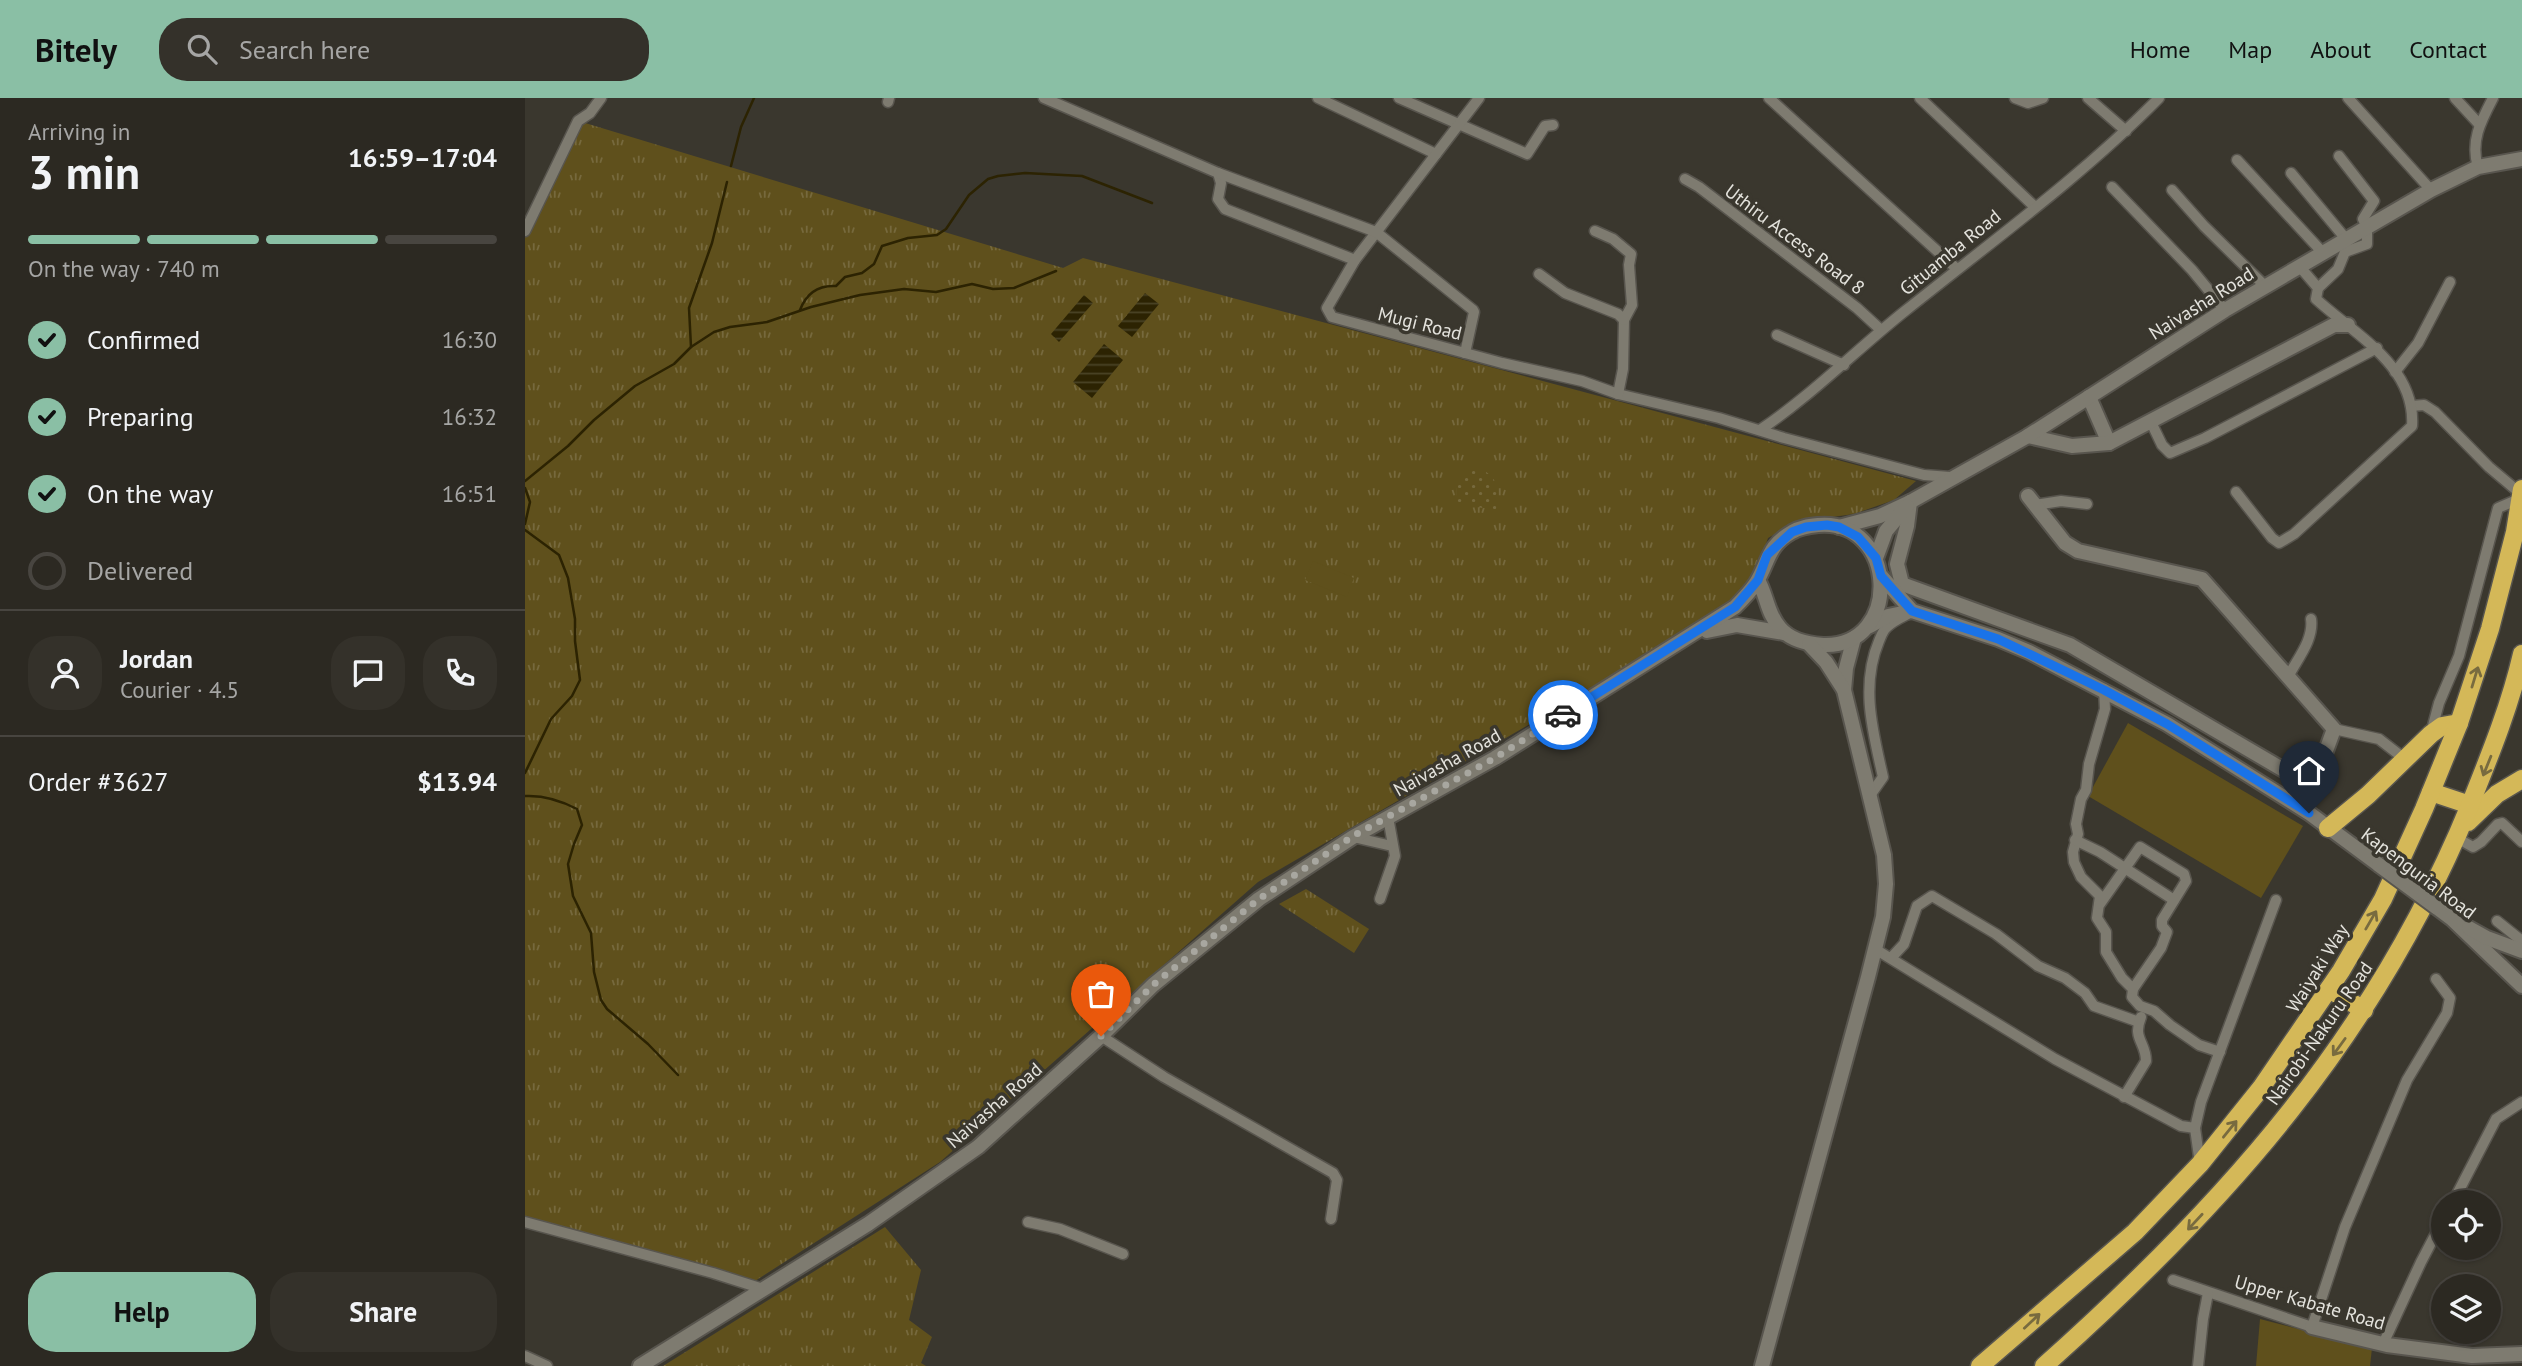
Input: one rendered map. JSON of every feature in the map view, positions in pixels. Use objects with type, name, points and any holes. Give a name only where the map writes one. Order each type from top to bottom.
[{"type":"highway","name":"Waiyaki Way","points":[[1980,1366],[2135,1232],[2200,1164],[2261,1088],[2329,989],[2383,899],[2459,723],[2490,629],[2515,532],[2521,493]]},
{"type":"highway","name":"Nairobi-Nakuru Road","points":[[2044,1366],[2150,1269],[2237,1178],[2321,1072],[2364,1010],[2413,927],[2457,838],[2490,757],[2516,681],[2522,654]]},
{"type":"highway","points":[[2328,828],[2368,795],[2431,734],[2442,726],[2459,723]]},
{"type":"highway","points":[[2457,838],[2480,809],[2497,794],[2522,779]]},
{"type":"highway","points":[[2431,792],[2470,805]]},
{"type":"highway","points":[[2329,989],[2364,1010]]},
{"type":"street","points":[[525,231],[578,121],[590,113],[601,98]]},
{"type":"street","points":[[1044,98],[1218,173],[1376,232],[1473,310],[1465,353]]},
{"type":"street","points":[[1318,98],[1436,154]]},
{"type":"street","points":[[1399,98],[1527,154],[1545,126],[1553,125]]},
{"type":"street","name":"Mugi Road","points":[[1479,98],[1355,260],[1327,308],[1332,317],[1582,381],[1618,394],[1719,418],[1924,475],[1952,477]]},
{"type":"street","points":[[1769,98],[1957,269]]},
{"type":"street","points":[[1920,98],[2035,207]]},
{"type":"street","points":[[2015,98],[2028,103],[2043,98]]},
{"type":"street","points":[[2088,98],[2126,131]]},
{"type":"street","name":"Gituamba Road","points":[[1761,430],[2035,207],[2126,131],[2159,98]]},
{"type":"street","points":[[2348,98],[2431,190]]},
{"type":"street","points":[[2455,98],[2479,124]]},
{"type":"street","points":[[2478,167],[2475,138],[2493,98]]},
{"type":"street","points":[[2236,492],[2271,538],[2282,542],[2413,424],[2411,406],[2395,372],[2377,348],[2316,299],[2318,288],[2338,269],[2345,252],[2367,244],[2364,219],[2373,204],[2372,197],[2340,156]]},
{"type":"street","name":"Naivasha Road","points":[[1839,527],[1880,516],[2028,436],[2225,310],[2431,190],[2478,167],[2522,159]]},
{"type":"street","points":[[2237,160],[2324,254]]},
{"type":"street","points":[[1218,173],[1221,177],[1218,203],[1225,209],[1355,260]]},
{"type":"street","points":[[2291,173],[2346,239]]},
{"type":"street","name":"Uthiru Access Road 8","points":[[1685,179],[1857,308],[1881,330]]},
{"type":"street","points":[[2112,187],[2192,270],[2225,310]]},
{"type":"street","points":[[2172,190],[2265,286]]},
{"type":"street","points":[[1595,231],[1613,239],[1631,254],[1629,265],[1632,305],[1624,320],[1623,369],[1618,394]]},
{"type":"street","points":[[2300,267],[2318,288]]},
{"type":"street","points":[[1539,274],[1565,293],[1618,314],[1624,320]]},
{"type":"street","points":[[2395,372],[2418,343],[2450,282]]},
{"type":"street","points":[[2028,436],[2072,446],[2109,443],[2334,325],[2348,325]]},
{"type":"street","points":[[1777,335],[1844,365]]},
{"type":"street","points":[[2150,420],[2170,453],[2377,348]]},
{"type":"street","points":[[2089,397],[2109,443]]},
{"type":"street","points":[[2411,406],[2424,405],[2435,412],[2489,467],[2521,493],[2498,508],[2459,656],[2439,703],[2431,734]]},
{"type":"street","points":[[1876,558],[1886,531],[1913,500]]},
{"type":"street","points":[[1913,500],[1897,564],[1902,584],[2070,645],[2311,786],[2334,729]]},
{"type":"street","points":[[2031,501],[2087,504]]},
{"type":"street","points":[[2031,501],[2065,543],[2078,551],[2202,579],[2334,729],[2379,739],[2406,760]]},
{"type":"street","points":[[1870,626],[1877,609],[1881,576],[1876,558],[1858,537],[1839,527],[1806,527],[1792,532],[1767,555],[1758,580],[1770,615],[1784,633],[1809,644],[1830,645],[1854,638],[1888,616],[1912,611]]},
{"type":"street","points":[[1881,576],[1912,611]]},
{"type":"street","name":"Naivasha Road","points":[[640,1366],[936,1179],[978,1147],[1101,1036],[1153,985],[1259,899],[1353,836],[1495,758],[1735,607],[1758,580]]},
{"type":"street","points":[[1871,794],[1884,777],[1869,700],[1876,649],[1885,628],[1912,611]]},
{"type":"street","name":"Kapenguria Road","points":[[1912,611],[2029,652],[2104,690],[2220,756],[2328,828],[2452,919],[2522,986]]},
{"type":"street","points":[[2288,677],[2308,641],[2312,629],[2311,619]]},
{"type":"street","name":"Naivasha Road","points":[[1672,647],[1722,626],[1737,625],[1784,633]]},
{"type":"street","points":[[2029,652],[2037,633]]},
{"type":"street","points":[[1844,690],[1846,668],[1854,638]]},
{"type":"street","points":[[1762,1366],[1875,949],[1886,884],[1884,855],[1871,794],[1844,690],[1826,662],[1809,644]]},
{"type":"street","points":[[2104,690],[2105,709],[2089,764],[2086,790],[2081,799],[2074,862],[2081,877],[2100,896],[2097,918],[2106,932],[2106,951],[2122,978],[2133,989]]},
{"type":"street","points":[[1380,899],[1395,856],[1388,817]]},
{"type":"street","points":[[2457,838],[2473,847],[2502,823],[2522,842]]},
{"type":"street","points":[[1353,836],[1392,846]]},
{"type":"street","points":[[2075,840],[2100,852],[2174,900]]},
{"type":"street","points":[[2100,904],[2140,847],[2184,874],[2186,881],[2162,920],[2162,926],[2167,932],[2161,948],[2133,989],[2132,998],[2199,1045],[2220,1052]]},
{"type":"street","points":[[1891,958],[1904,944],[1917,906],[1932,897],[1996,934],[2038,966],[2065,978],[2085,993],[2094,1006],[2139,1022]]},
{"type":"street","points":[[2200,1164],[2195,1128],[2276,900]]},
{"type":"street","points":[[2452,919],[2487,938],[2522,951]]},
{"type":"street","points":[[2497,921],[2522,941]]},
{"type":"street","points":[[1875,949],[2056,1059],[2181,1126],[2195,1128]]},
{"type":"street","points":[[2312,1327],[2345,1227],[2407,1080],[2447,1013],[2450,998],[2436,979]]},
{"type":"street","points":[[2124,1097],[2146,1061],[2146,1055],[2137,1037],[2140,1006]]},
{"type":"street","points":[[1101,1036],[1175,1084],[1333,1173],[1337,1180],[1331,1219]]},
{"type":"street","points":[[2459,1190],[2496,1119],[2522,1102]]},
{"type":"street","points":[[525,1222],[764,1289]]},
{"type":"street","points":[[1028,1222],[1060,1228],[1123,1254]]},
{"type":"street","points":[[2383,1344],[2431,1243]]},
{"type":"street","name":"Upper Kabate Road","points":[[2173,1280],[2312,1327],[2383,1344],[2471,1361],[2522,1354]]},
{"type":"street","points":[[2198,1366],[2208,1293]]},
{"type":"street","points":[[525,1356],[547,1366]]},
{"type":"green space","points":[[572,119],[1063,268],[1083,258],[1916,481],[1894,500],[1854,514],[1796,522],[1768,538],[1757,570],[1747,586],[1729,605],[1258,882],[940,1162],[755,1281],[525,1220],[525,233]]},
{"type":"green space","points":[[1478,467],[1494,480],[1498,490],[1496,510],[1457,504],[1457,480]]},
{"type":"green space","points":[[1313,561],[1354,578],[1347,597],[1305,580]]},
{"type":"green space","points":[[2128,723],[2303,826],[2261,898],[2088,796]]},
{"type":"green space","points":[[1306,889],[1369,929],[1354,953],[1279,904]]},
{"type":"green space","points":[[885,1227],[921,1270],[909,1320],[932,1337],[921,1363],[926,1366],[663,1366]]},
{"type":"green space","points":[[2260,1319],[2372,1348],[2370,1366],[2256,1366]]},
{"type":"shaded area","points":[[1145,293],[1159,304],[1132,337],[1118,326]]},
{"type":"shaded area","points":[[1084,295],[1093,303],[1059,342],[1051,334]]},
{"type":"shaded area","points":[[1104,344],[1123,360],[1092,398],[1073,382]]},
{"type":"waterway","points":[[731,166],[741,127],[754,98]]},
{"type":"waterway","points":[[800,310],[813,292],[836,286],[845,277],[862,273],[874,264],[882,246],[908,238],[937,235],[946,229],[969,195],[988,179],[1025,173],[1082,176],[1152,203]]},
{"type":"waterway","points":[[525,481],[635,386],[674,364],[691,347],[689,308],[712,243],[727,182]]},
{"type":"waterway","points":[[691,347],[714,332],[730,327],[767,322],[811,307],[860,295],[904,289],[936,292],[972,284],[993,289],[1014,288],[1056,271]]},
{"type":"waterway","points":[[525,488],[530,502],[525,524]]},
{"type":"waterway","points":[[525,530],[559,555],[568,578],[575,619],[580,680],[572,696],[551,719],[525,773]]},
{"type":"waterway","points":[[525,796],[552,799],[577,809],[582,825],[568,864],[573,896],[591,933],[594,972],[601,1000],[607,1009],[648,1044],[678,1075]]},
{"type":"way so far","points":[[1101,1036],[1153,985],[1259,899],[1353,836],[1495,758],[1563,715]]},
{"type":"route","points":[[1563,715],[1735,607],[1758,580],[1767,555],[1792,532],[1806,527],[1827,525],[1839,527],[1858,537],[1871,550],[1881,576],[1912,611],[1998,639],[2104,690],[2167,724],[2309,813]]}]
